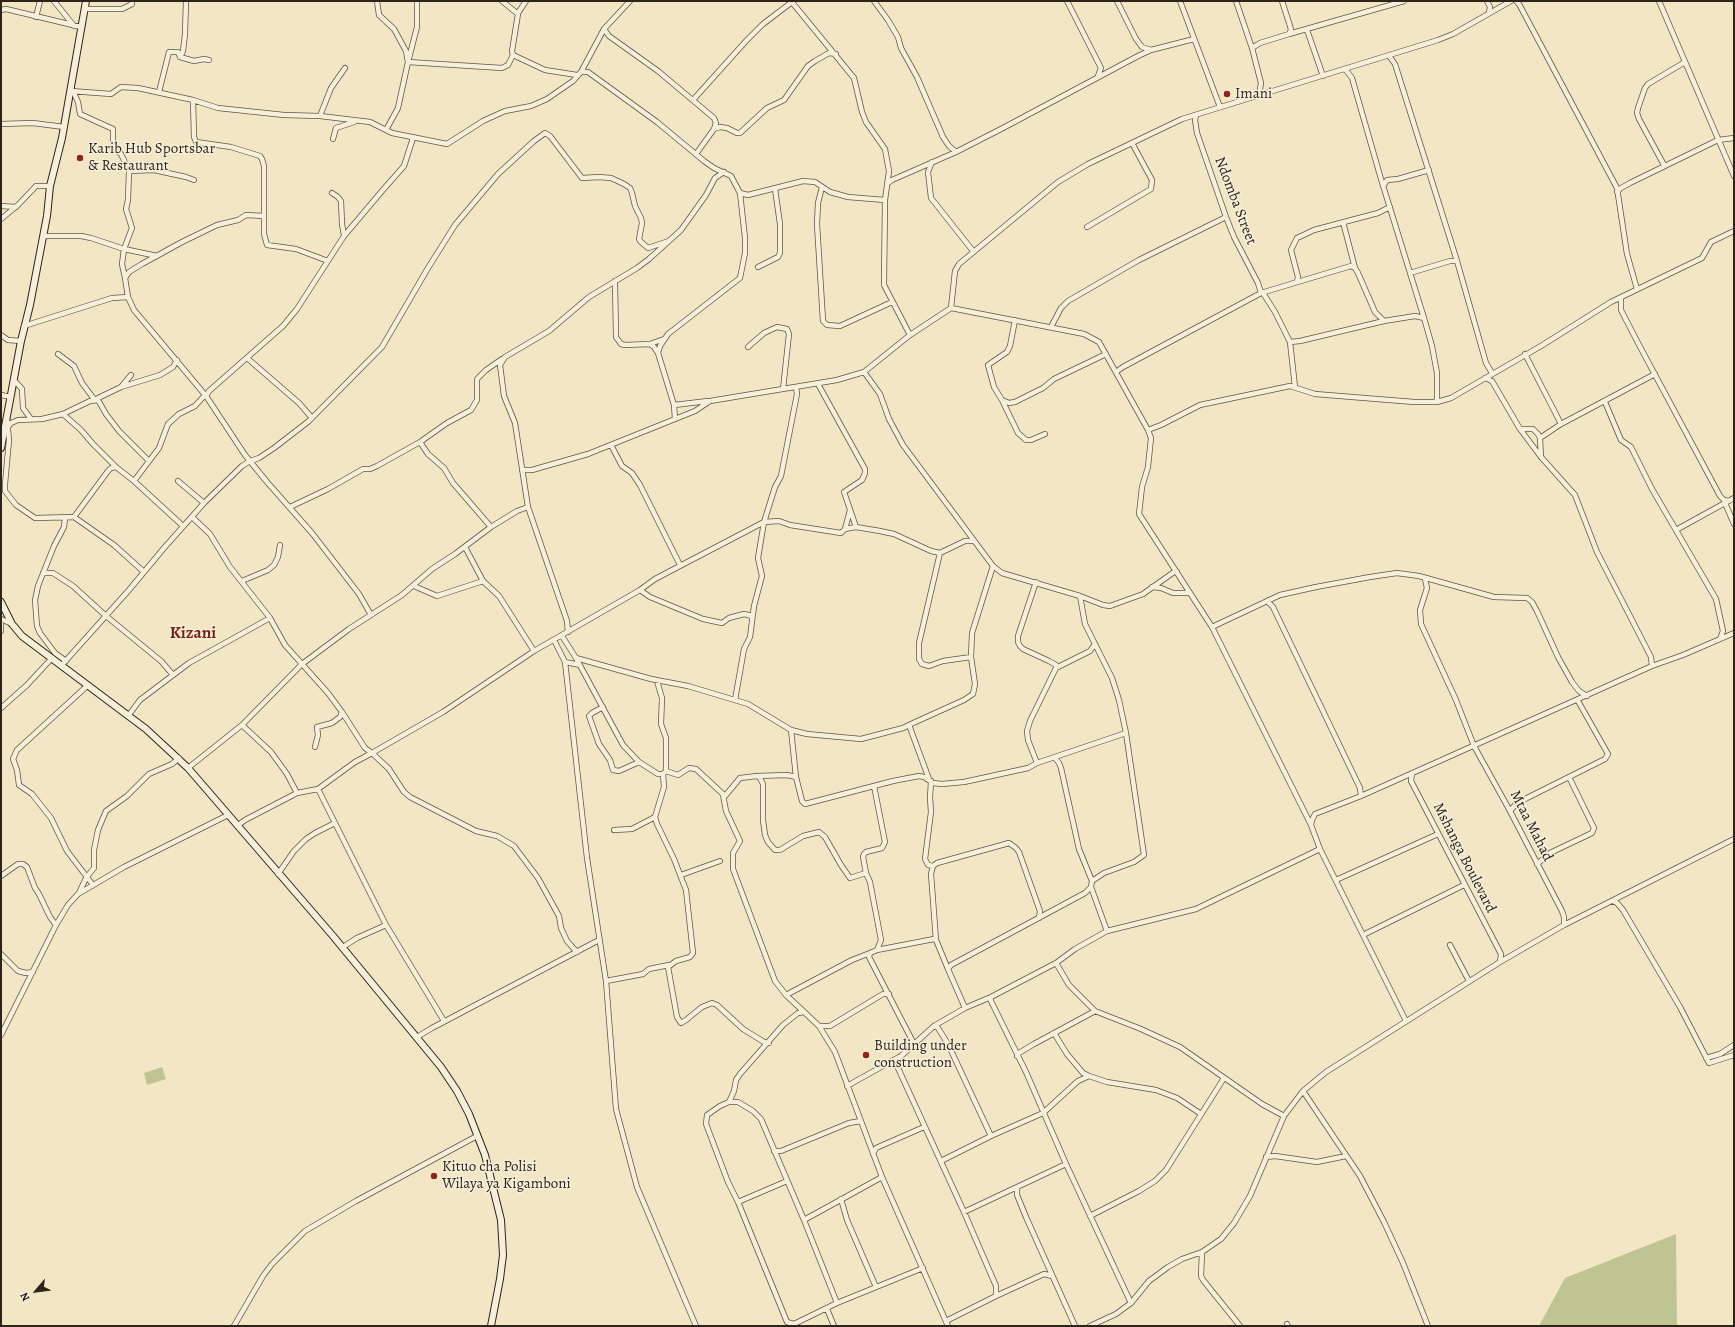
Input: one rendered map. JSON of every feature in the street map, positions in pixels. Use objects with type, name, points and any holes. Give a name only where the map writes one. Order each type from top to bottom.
[{"type":"main road","points":[[1,448],[43,236],[50,186],[72,91],[86,1]]},
{"type":"main road","points":[[1,602],[12,624],[22,636],[51,659],[63,664],[87,686],[161,741],[179,758],[343,948],[441,1066],[457,1091],[477,1136],[485,1155],[494,1190],[502,1236],[503,1255],[491,1326]]},
{"type":"street","points":[[36,17],[40,1]]},
{"type":"street","points":[[54,1],[74,26]]},
{"type":"street","points":[[85,9],[122,8],[132,4],[132,1]]},
{"type":"street","points":[[180,57],[183,51],[186,1]]},
{"type":"street","points":[[377,1],[379,15],[394,29],[406,51],[408,62]]},
{"type":"street","points":[[386,130],[398,108],[408,62],[418,27],[417,1]]},
{"type":"street","points":[[502,1],[518,13]]},
{"type":"street","points":[[408,62],[502,68],[510,62],[513,54],[512,51],[518,13],[526,1]]},
{"type":"street","points":[[72,91],[112,94],[121,87],[138,88],[193,100],[218,108],[284,115],[320,116],[370,122],[386,130],[413,138],[447,144],[483,121],[505,112],[531,106],[547,99],[573,81],[579,74],[604,29],[630,1]]},
{"type":"street","points":[[874,1],[898,37],[901,48],[920,83],[943,137],[949,146],[956,152]]},
{"type":"street","points":[[1067,1],[1101,68],[1108,72]]},
{"type":"street","points":[[1117,1],[1142,47],[1151,50]]},
{"type":"street","points":[[1180,1],[1220,107]]},
{"type":"street","points":[[1236,1],[1252,48],[1261,82],[1259,94]]},
{"type":"street","points":[[1282,1],[1291,30],[1289,34]]},
{"type":"street","points":[[1252,48],[1260,43],[1289,34],[1404,1]]},
{"type":"street","points":[[1487,1],[1490,8],[1489,13]]},
{"type":"street","points":[[951,308],[955,271],[959,264],[1058,182],[1088,164],[1159,128],[1182,119],[1259,94],[1389,56],[1453,34],[1512,1]]},
{"type":"street","points":[[1516,1],[1519,4],[1617,188],[1627,254],[1637,289]]},
{"type":"street","points":[[1659,1],[1734,176]]},
{"type":"street","points":[[693,100],[763,24],[792,2],[836,54],[854,78],[862,112],[866,122],[885,149],[889,171],[885,200],[884,285],[910,334]]},
{"type":"street","points":[[1,10],[6,9],[81,27]]},
{"type":"street","points":[[604,29],[609,36],[653,67],[714,118],[716,122],[714,129],[696,154]]},
{"type":"street","points":[[1307,30],[1323,76]]},
{"type":"street","points":[[887,184],[892,180],[956,152],[1138,56],[1151,50],[1194,39]]},
{"type":"street","points":[[1138,56],[1142,47]]},
{"type":"street","points":[[159,92],[169,52],[178,52],[180,57],[194,61],[204,59],[210,60]]},
{"type":"street","points":[[513,54],[545,70],[579,74],[588,72],[657,122],[714,168],[731,176],[734,180],[740,194],[745,246],[740,278],[664,339],[650,344],[625,345],[618,341],[616,337],[615,281]]},
{"type":"street","points":[[714,129],[727,128],[740,133],[767,108],[784,100],[808,66],[829,54],[836,54]]},
{"type":"street","points":[[1389,56],[1396,64],[1457,261],[1486,363],[1492,373]]},
{"type":"street","points":[[1664,165],[1639,119],[1637,113],[1638,108],[1645,88],[1648,84],[1685,62]]},
{"type":"street","points":[[320,116],[331,88],[345,68]]},
{"type":"street","points":[[1098,77],[1101,68]]},
{"type":"street","points":[[1345,69],[1352,78],[1432,346],[1437,372],[1437,402]]},
{"type":"street","points":[[72,91],[78,102],[80,114],[113,129],[113,148],[121,154],[129,171],[128,200],[126,209],[132,228],[124,249],[122,264],[126,278],[128,297],[134,310],[177,360],[205,396],[250,461],[312,533],[359,594],[371,615]]},
{"type":"street","points":[[193,100],[194,137],[196,142],[231,147],[260,156],[262,159],[264,166],[264,234],[267,245],[296,249],[328,261]]},
{"type":"street","name":"Ndomba Street","points":[[1196,115],[1195,120],[1197,133],[1226,218],[1262,293],[1275,312],[1290,342]]},
{"type":"street","points":[[333,139],[336,128],[356,121]]},
{"type":"street","points":[[1,124],[27,123],[64,127]]},
{"type":"street","points":[[65,518],[64,527],[54,546],[38,586],[35,600],[37,626],[40,633],[63,664],[204,503],[242,466],[259,458],[274,448],[312,418],[382,347],[428,268],[456,225],[513,158],[545,133],[550,136],[582,178],[611,178],[630,188],[642,223],[639,239],[645,246],[652,247],[669,241]]},
{"type":"street","points":[[134,481],[159,448],[168,424],[179,414],[195,406],[209,391],[283,326],[297,309],[344,236],[404,166],[413,138]]},
{"type":"street","points":[[1617,192],[1620,188],[1664,165],[1718,140],[1734,138]]},
{"type":"street","points":[[1087,227],[1151,189],[1152,180],[1132,143]]},
{"type":"street","points":[[932,162],[928,172],[930,198],[973,251]]},
{"type":"street","points":[[714,168],[715,178]]},
{"type":"street","points":[[129,171],[154,170],[194,180]]},
{"type":"street","points":[[1383,186],[1387,180],[1398,179],[1429,170]]},
{"type":"street","points":[[290,507],[328,489],[363,469],[370,469],[377,466],[420,442],[447,423],[471,410],[477,400],[478,379],[486,370],[549,331],[589,297],[637,268],[669,241],[688,221],[706,195],[715,178],[724,172]]},
{"type":"street","points":[[740,194],[748,195],[803,181],[815,182],[830,192],[848,197],[885,200]]},
{"type":"street","points":[[1,218],[16,207],[36,186],[50,186]]},
{"type":"street","points":[[822,188],[818,203],[817,224],[823,321],[827,325],[840,326],[892,302]]},
{"type":"street","points":[[758,267],[778,257],[780,253],[780,224],[775,189]]},
{"type":"street","points":[[332,193],[341,201],[344,236]]},
{"type":"street","points":[[741,200],[748,195]]},
{"type":"street","points":[[1,206],[16,207]]},
{"type":"street","points":[[1297,282],[1298,277],[1291,250],[1297,238],[1314,230],[1378,213],[1390,207]]},
{"type":"street","points":[[126,278],[129,272],[182,242],[217,226],[238,220],[246,215],[264,216]]},
{"type":"street","points":[[1051,327],[1060,308],[1068,301],[1139,260],[1226,218]]},
{"type":"street","points":[[1343,222],[1355,268],[1375,312],[1384,321]]},
{"type":"street","points":[[1148,430],[1200,405],[1290,386],[1315,394],[1414,402],[1437,402],[1450,398],[1611,302],[1702,258],[1711,242],[1734,231]]},
{"type":"street","points":[[43,236],[81,236],[124,249],[158,256]]},
{"type":"street","points":[[1410,273],[1450,261],[1457,261]]},
{"type":"street","points":[[1116,372],[1123,366],[1262,293],[1345,267],[1355,268]]},
{"type":"street","points":[[24,326],[112,298],[128,297]]},
{"type":"street","points":[[1621,297],[1621,310]]},
{"type":"street","points":[[1611,302],[1621,310],[1720,496],[1727,502],[1734,524]]},
{"type":"street","points":[[1415,316],[1420,307]]},
{"type":"street","points":[[674,405],[710,401],[818,384],[864,372],[910,334],[951,308],[1051,327],[1090,336],[1099,342],[1148,430],[1151,446],[1138,514],[1212,627],[1304,810],[1320,849],[1406,1021]]},
{"type":"street","points":[[1295,387],[1290,342],[1300,341],[1384,321],[1415,316],[1424,318]]},
{"type":"street","points":[[1015,320],[1010,346],[1007,352],[988,365],[991,381],[1018,433],[1026,440],[1031,440],[1045,434]]},
{"type":"street","points":[[748,347],[764,333],[777,327],[787,329],[789,334],[783,389]]},
{"type":"street","points":[[1,335],[8,340],[21,341]]},
{"type":"street","points":[[658,353],[664,339]]},
{"type":"street","points":[[650,344],[658,353],[674,405],[675,420]]},
{"type":"street","points":[[58,354],[74,366],[82,382],[95,399],[101,404],[106,414],[128,442],[149,461]]},
{"type":"street","points":[[1002,400],[1009,403],[1015,402],[1043,388],[1054,379],[1106,354]]},
{"type":"street","points":[[1525,354],[1561,424]]},
{"type":"street","points":[[247,358],[299,403],[312,418]]},
{"type":"street","points":[[502,359],[500,365],[502,389],[515,423],[528,507],[567,621],[568,632]]},
{"type":"street","points":[[8,427],[11,423],[18,420],[42,419],[62,414],[121,387],[167,371],[173,367],[177,360]]},
{"type":"street","points":[[864,372],[880,394],[889,419],[903,445],[993,566],[1002,573],[1036,582],[1103,605],[1110,606],[1143,594],[1174,572],[1177,572]]},
{"type":"street","points":[[1540,438],[1561,424],[1656,374]]},
{"type":"street","points":[[121,387],[131,375]]},
{"type":"street","points":[[1485,378],[1492,381],[1520,429],[1540,457],[1575,496],[1597,552],[1652,660],[1652,666]]},
{"type":"street","points":[[14,380],[22,389],[23,408],[31,419]]},
{"type":"street","points":[[818,384],[865,469],[862,480],[844,492],[856,527]]},
{"type":"street","points":[[735,700],[740,681],[744,649],[750,637],[752,616],[762,573],[758,558],[764,522],[775,487],[781,476],[796,387]]},
{"type":"street","points":[[1,395],[11,397]]},
{"type":"street","points":[[522,470],[532,470],[588,454],[675,420],[710,401]]},
{"type":"street","points":[[1605,402],[1621,440],[1631,447],[1676,530],[1716,599],[1723,631],[1720,638]]},
{"type":"street","points":[[62,414],[81,430],[114,467],[134,481],[183,526]]},
{"type":"street","points":[[6,419],[9,440],[5,491],[10,499],[21,509],[35,518],[74,517],[114,545],[144,572]]},
{"type":"street","points":[[1520,429],[1532,429],[1540,438],[1540,457]]},
{"type":"street","points":[[420,442],[428,454],[444,468],[453,483],[491,527]]},
{"type":"street","points":[[611,445],[622,466],[632,473],[640,485],[680,565]]},
{"type":"street","points":[[74,517],[114,467]]},
{"type":"street","points":[[178,481],[204,503]]},
{"type":"street","points":[[1676,530],[1734,498]]},
{"type":"street","points":[[188,768],[242,725],[302,664],[349,629],[414,586],[432,569],[465,547],[491,527],[517,511],[528,507]]},
{"type":"street","points":[[237,826],[252,816],[297,794],[318,789],[355,762],[443,712],[534,651],[562,636],[680,565],[764,522],[779,521],[790,525],[842,533],[845,529],[850,510]]},
{"type":"street","points":[[192,516],[210,534],[230,567],[270,618],[285,645],[328,693],[365,748],[389,770],[404,792],[410,797],[476,831],[497,836],[514,846],[538,878],[558,916],[561,928],[567,941],[577,952]]},
{"type":"street","points":[[845,529],[856,527],[894,534],[931,551],[940,553],[965,540],[974,541]]},
{"type":"street","points":[[242,581],[274,566],[278,557],[280,545]]},
{"type":"street","points":[[465,547],[484,581],[499,596],[534,651]]},
{"type":"street","points":[[940,553],[919,643],[919,659],[925,666],[971,657]]},
{"type":"street","points":[[576,658],[657,681],[688,686],[735,700],[754,708],[776,723],[791,730],[807,734],[861,739],[903,728],[971,697],[973,694],[974,684],[971,657],[972,633],[993,566]]},
{"type":"street","points":[[44,573],[53,573],[68,582],[106,616],[161,661],[173,675]]},
{"type":"street","points":[[1212,627],[1280,595],[1370,577],[1397,574],[1425,579],[1494,597],[1527,598],[1532,602],[1558,657],[1579,691],[1588,696]]},
{"type":"street","name":"Mtaa Mahad","points":[[1425,579],[1427,588],[1420,610],[1421,624],[1456,700],[1474,746],[1510,811],[1564,917],[1564,925]]},
{"type":"street","points":[[414,586],[437,596],[484,581]]},
{"type":"street","points":[[1036,582],[1018,636],[1018,642],[1023,649],[1056,665],[1056,668]]},
{"type":"street","points":[[1152,587],[1161,588],[1173,593],[1190,593]]},
{"type":"street","points":[[640,590],[650,597],[703,619],[722,623],[729,618],[744,614],[752,616]]},
{"type":"street","points":[[1080,596],[1085,624],[1112,678],[1119,700],[1126,733],[1144,855],[1134,862],[1104,873],[1092,881]]},
{"type":"street","points":[[1267,601],[1273,607],[1360,788],[1361,796]]},
{"type":"street","points":[[128,716],[140,700],[203,654],[270,618]]},
{"type":"street","points":[[1,619],[12,624]]},
{"type":"street","points":[[1,624],[1,631]]},
{"type":"street","points":[[1723,631],[1728,635]]},
{"type":"street","points":[[1304,810],[1315,814],[1361,796],[1578,701],[1652,666],[1734,633]]},
{"type":"street","points":[[562,636],[580,665],[624,745],[638,762],[658,774],[665,772],[678,775],[689,768],[696,769],[723,795],[726,811],[740,841],[731,860],[736,879],[776,981],[786,995],[826,1034],[835,1052],[882,1177],[948,1326]]},
{"type":"street","points":[[554,640],[564,662],[587,858],[606,981],[616,1108],[637,1187],[696,1326]]},
{"type":"street","points":[[1037,763],[1028,740],[1030,721],[1056,668],[1090,650],[1095,644]]},
{"type":"street","points":[[1,708],[27,685],[51,659]]},
{"type":"street","points":[[1652,660],[1660,664]]},
{"type":"street","points":[[564,662],[580,665]]},
{"type":"street","points":[[606,981],[643,974],[649,969],[669,965],[676,961],[690,957],[694,953],[686,890],[681,875],[655,817],[664,787],[666,738],[661,724],[662,698],[657,681]]},
{"type":"street","points":[[87,686],[17,750],[14,759],[19,785],[32,794],[51,818],[67,851],[86,878],[93,885]]},
{"type":"street","points":[[1510,811],[1527,798],[1606,759],[1608,754],[1578,701],[1579,691]]},
{"type":"street","points":[[603,707],[589,716],[599,744],[610,760],[613,770],[619,771],[638,762]]},
{"type":"street","points":[[315,747],[318,735],[317,727],[332,723],[340,717],[342,712]]},
{"type":"street","points":[[242,725],[270,752],[287,774],[297,794]]},
{"type":"street","points":[[909,725],[930,780],[931,812],[925,859],[928,865],[933,866]]},
{"type":"street","points":[[791,730],[796,777],[804,804],[893,780],[919,776],[942,784],[964,782],[1028,768],[1037,763],[1126,733]]},
{"type":"street","points":[[364,757],[365,748]]},
{"type":"street","points":[[1,1035],[56,925],[94,868],[94,850],[98,830],[106,811],[127,796],[149,774],[172,764],[179,758]]},
{"type":"street","points":[[1055,758],[1061,768],[1079,849],[1092,881],[1091,886],[1107,931]]},
{"type":"street","points":[[1403,777],[1411,781],[1412,773]]},
{"type":"street","points":[[723,795],[727,796],[737,780],[740,778],[787,775],[796,777]]},
{"type":"street","points":[[757,776],[763,784],[763,820],[765,835],[768,842],[775,850],[780,850],[803,836],[819,832],[825,837],[841,866],[850,878],[866,873]]},
{"type":"street","points":[[1537,864],[1550,853],[1592,833],[1594,828],[1569,777]]},
{"type":"street","name":"Mshanga Boulevard","points":[[1411,781],[1501,954]]},
{"type":"street","points":[[874,786],[885,842],[882,848],[866,852],[863,858],[866,873],[870,882],[881,940],[877,950]]},
{"type":"street","points":[[318,789],[386,925],[444,1021]]},
{"type":"street","points":[[1311,825],[1315,814]]},
{"type":"street","points":[[78,894],[124,867],[228,815]]},
{"type":"street","points":[[614,830],[632,829],[655,817]]},
{"type":"street","points":[[278,874],[294,851],[306,839],[335,823]]},
{"type":"street","points":[[1336,880],[1438,834]]},
{"type":"street","points":[[1090,1326],[1116,1314],[1131,1303],[1149,1280],[1168,1266],[1202,1252],[1221,1239],[1234,1223],[1250,1196],[1284,1116],[1303,1091],[1326,1072],[1469,981],[1564,925],[1734,839]]},
{"type":"street","points":[[965,1008],[936,940],[931,874],[933,866],[937,863],[983,849],[1008,844],[1012,845],[1019,852],[1040,911],[1039,918]]},
{"type":"street","points":[[847,1086],[900,1056],[934,1026],[965,1008],[991,997],[1056,962],[1075,949],[1107,931],[1196,909],[1320,849]]},
{"type":"street","points":[[681,875],[720,861]]},
{"type":"street","points":[[1,876],[18,864],[23,864],[27,867],[35,888],[50,917],[56,925]]},
{"type":"street","points":[[1363,935],[1464,885]]},
{"type":"street","points":[[948,969],[956,961],[1049,913],[1084,893],[1091,886]]},
{"type":"street","points":[[1613,901],[1623,910],[1680,1007],[1709,1063],[1734,1055]]},
{"type":"street","points":[[1040,911],[1049,913]]},
{"type":"street","points":[[1564,917],[1573,920]]},
{"type":"street","points":[[343,948],[357,938],[386,925]]},
{"type":"street","points":[[786,995],[870,952],[927,939],[936,940]]},
{"type":"street","points":[[417,1037],[444,1021],[599,940]]},
{"type":"street","points":[[1450,945],[1469,981]]},
{"type":"street","points":[[870,952],[869,957],[914,1044]]},
{"type":"street","points":[[1,954],[18,971],[26,973],[33,972]]},
{"type":"street","points":[[1500,962],[1501,954],[1511,956]]},
{"type":"street","points":[[1056,962],[1069,985],[1095,1011],[1167,1041],[1190,1054],[1224,1078],[1284,1116]]},
{"type":"street","points":[[669,965],[669,976],[676,1012],[681,1023],[702,1007],[712,1004],[722,1009],[743,1029],[764,1042],[768,1042]]},
{"type":"street","points":[[819,1026],[830,1026],[883,994],[889,994]]},
{"type":"street","points":[[991,997],[991,1001],[1131,1303]]},
{"type":"street","points":[[1017,1056],[1034,1044],[1095,1011]]},
{"type":"street","points":[[729,1102],[734,1091],[736,1080],[740,1074],[791,1017],[798,1013],[804,1012]]},
{"type":"street","points":[[826,1034],[830,1026]]},
{"type":"street","points":[[934,1026],[938,1028],[948,1044],[991,1136]]},
{"type":"street","points":[[1054,1033],[1067,1054],[1083,1073],[1107,1082],[1156,1090],[1177,1098],[1201,1114]]},
{"type":"street","points":[[1706,1058],[1720,1054],[1734,1044]]},
{"type":"street","points":[[900,1056],[898,1068],[996,1286],[996,1296]]},
{"type":"street","points":[[941,1161],[991,1136],[1043,1113],[1078,1081],[1089,1076]]},
{"type":"street","points":[[1090,1216],[1155,1181],[1166,1170],[1224,1078]]},
{"type":"street","points":[[734,1091],[738,1102]]},
{"type":"street","points":[[1303,1091],[1360,1176],[1403,1263],[1428,1326]]},
{"type":"street","points":[[837,1304],[804,1220],[758,1114],[738,1102],[729,1102],[707,1115],[706,1119],[728,1182],[738,1202],[787,1322],[794,1324],[876,1287],[923,1268]]},
{"type":"street","points":[[1040,1106],[1048,1107]]},
{"type":"street","points":[[774,1151],[781,1151],[849,1122],[861,1121]]},
{"type":"street","points":[[873,1154],[876,1148],[924,1127]]},
{"type":"street","points":[[234,1326],[263,1276],[305,1231],[356,1201],[477,1136]]},
{"type":"street","points":[[777,1157],[781,1151]]},
{"type":"street","points":[[1266,1157],[1275,1156],[1318,1162],[1346,1156]]},
{"type":"street","points":[[964,1212],[1066,1164]]},
{"type":"street","points":[[804,1220],[882,1177]]},
{"type":"street","points":[[738,1202],[787,1181]]},
{"type":"street","points":[[1017,1188],[1017,1195],[1075,1326]]},
{"type":"street","points":[[1011,1190],[1017,1195]]},
{"type":"street","points":[[841,1200],[847,1220],[876,1287]]},
{"type":"street","points":[[1202,1252],[1201,1276],[1203,1280],[1240,1326]]},
{"type":"street","points":[[946,1321],[1044,1274],[1048,1267]]},
{"type":"street","points":[[1044,1274],[1052,1276]]},
{"type":"street","points":[[827,1309],[834,1326]]},
{"type":"green space","points":[[162,1067],[166,1079],[147,1085],[144,1073]]},
{"type":"green space","points":[[1676,1234],[1677,1326],[1539,1326],[1565,1278]]},
{"type":"place","name":"Imani","points":[[1227,94]]},
{"type":"place","name":"Karib Hub Sportsbar & Restaurant","points":[[80,158]]},
{"type":"place","name":"Building under construction","points":[[866,1055]]},
{"type":"place","name":"Kituo cha Polisi Wilaya ya Kigamboni","points":[[434,1176]]},
{"type":"district","name":"Kizani","points":[[193,634]]}]
